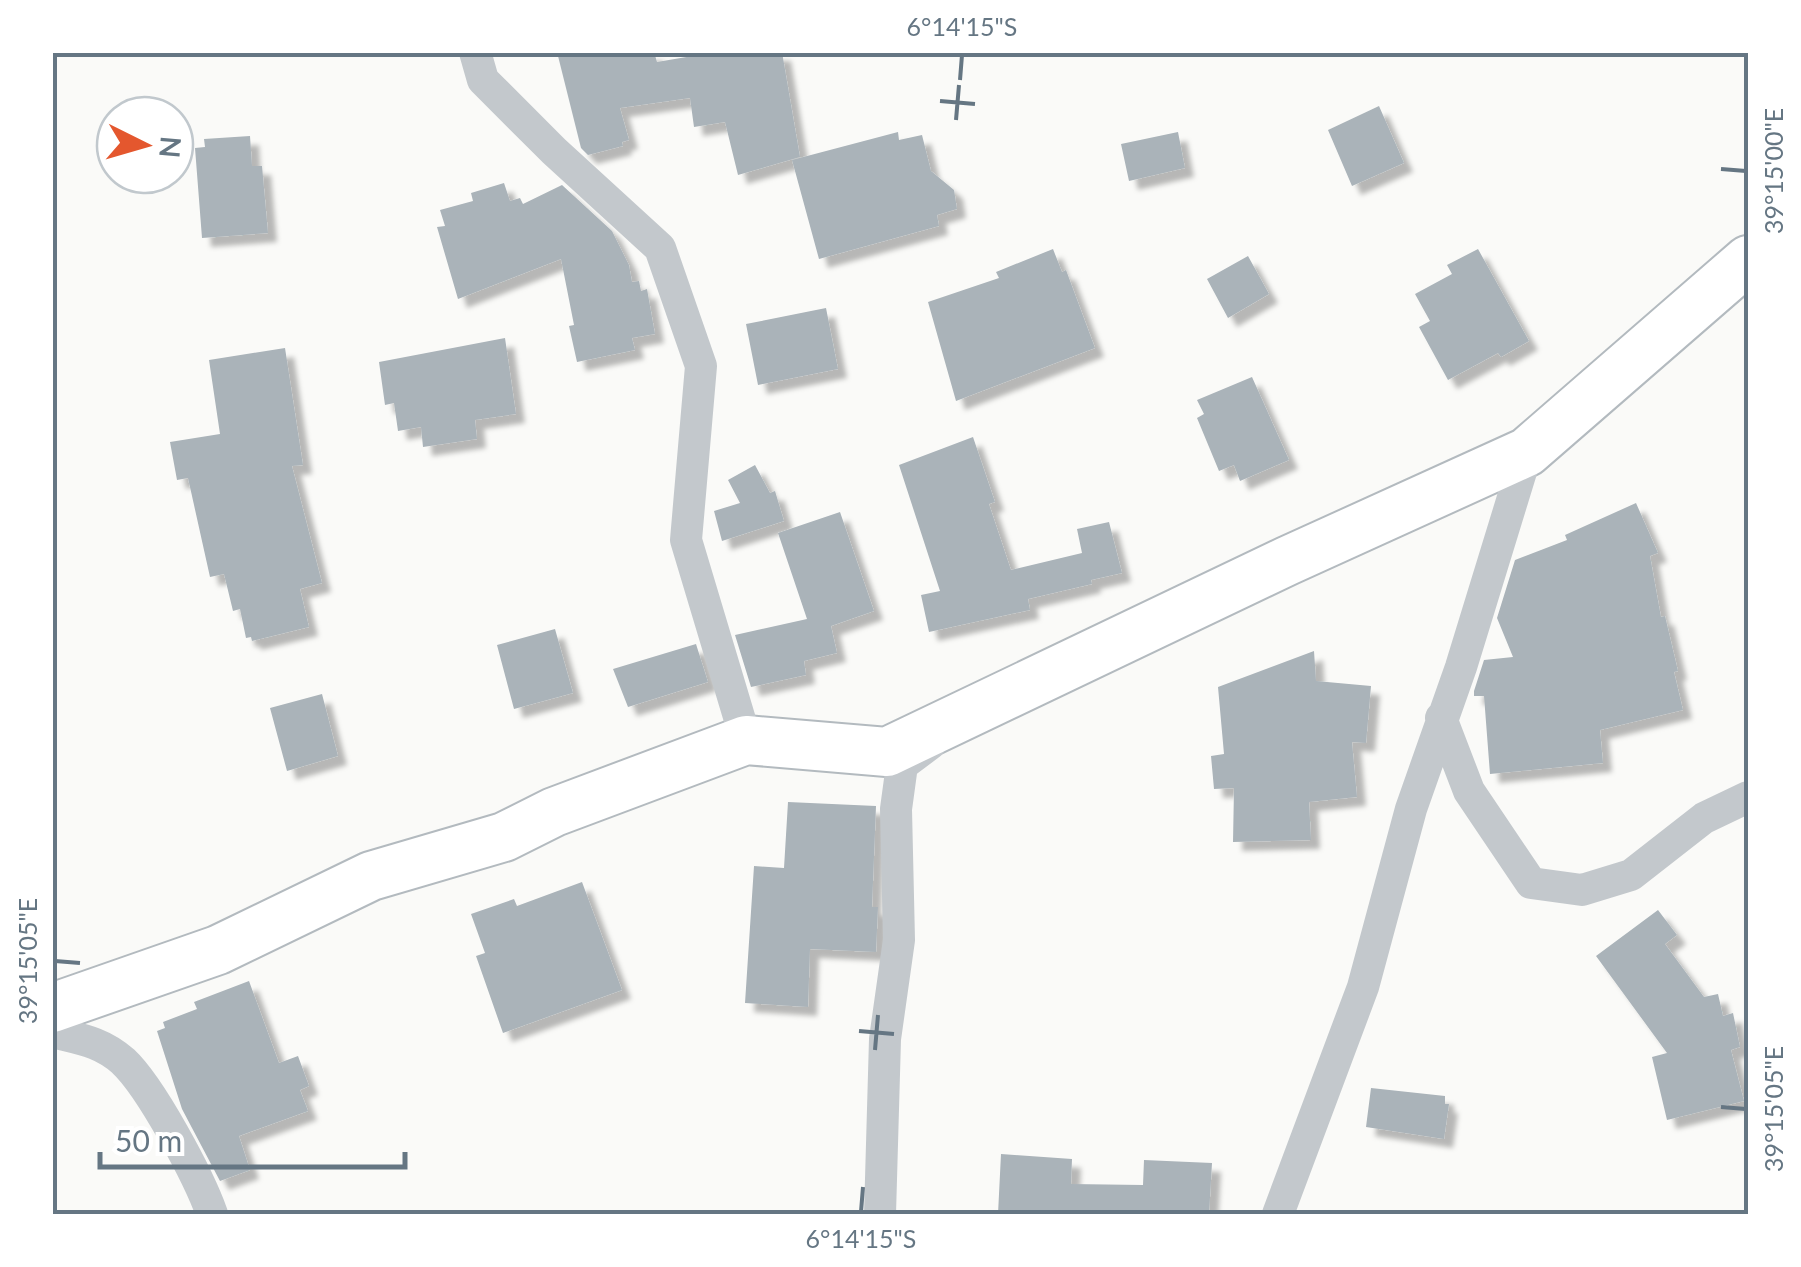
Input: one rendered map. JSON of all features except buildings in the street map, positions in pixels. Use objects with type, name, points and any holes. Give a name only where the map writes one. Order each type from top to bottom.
[{"type":"main road","points":[[52,1008],[218,950],[371,876],[504,837],[554,812],[746,740],[887,752],[1287,561],[1528,452],[1748,260]]},
{"type":"street","points":[[476,52],[484,80],[554,152],[660,248],[700,366],[686,540],[746,740]]},
{"type":"street","points":[[1278,1214],[1363,987],[1410,809],[1528,452]]},
{"type":"street","points":[[880,1214],[885,1145],[885,1039],[898,940],[896,809],[902,765],[965,717]]},
{"type":"street","points":[[1442,718],[1470,791],[1531,883],[1582,890],[1631,876],[1704,818],[1748,796]]},
{"type":"street","points":[[52,1032],[85,1037],[123,1062],[158,1110],[212,1214]]}]
